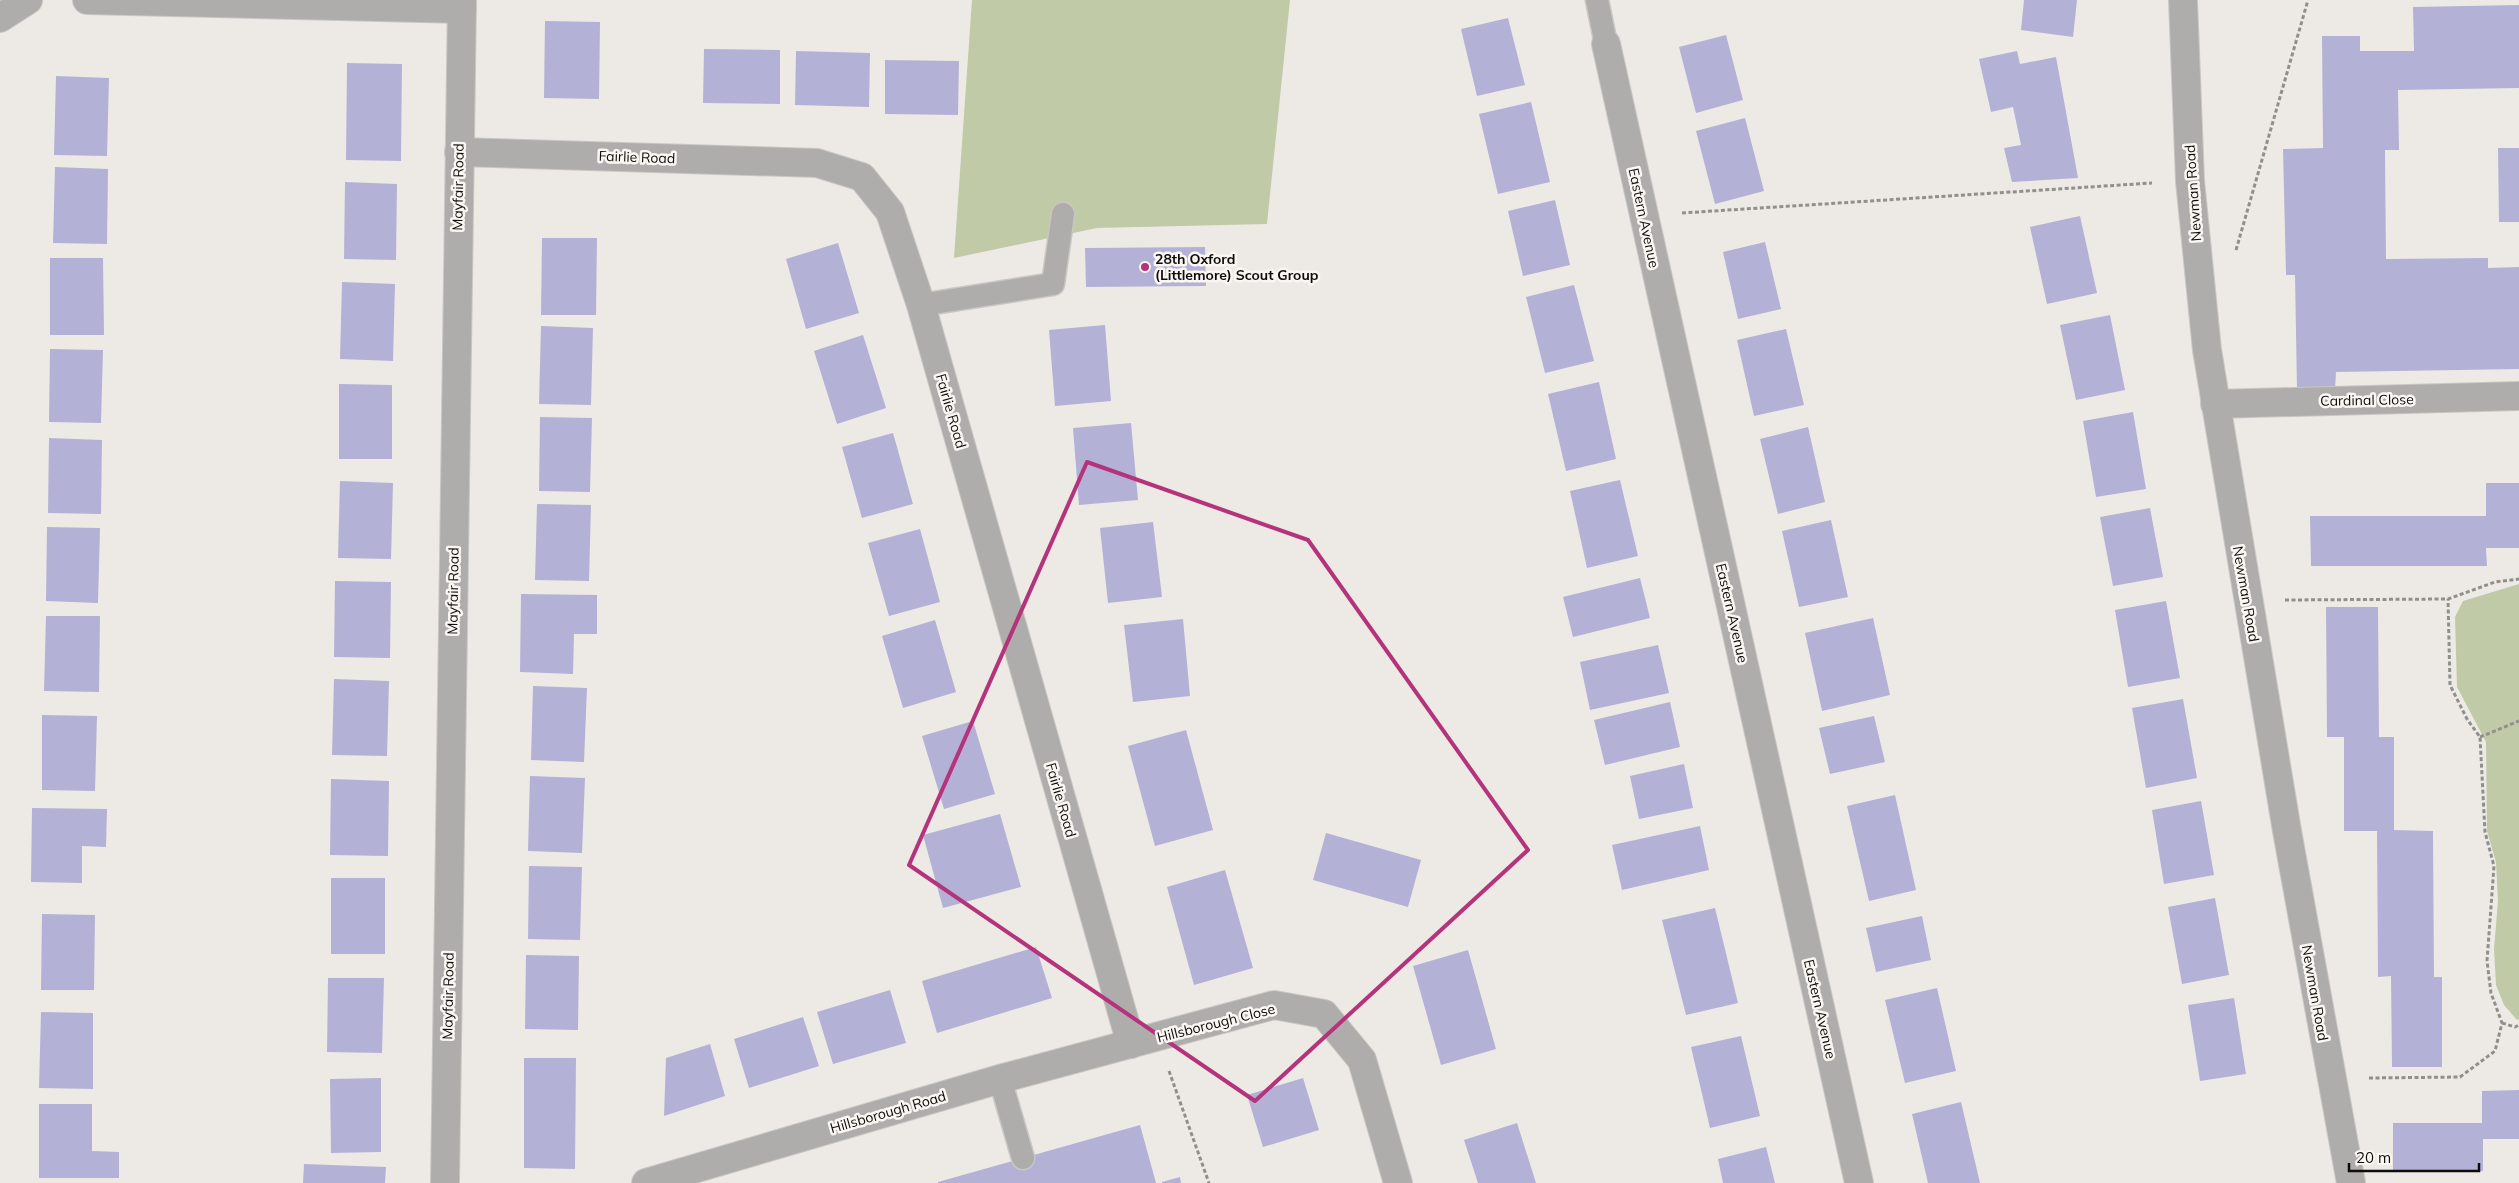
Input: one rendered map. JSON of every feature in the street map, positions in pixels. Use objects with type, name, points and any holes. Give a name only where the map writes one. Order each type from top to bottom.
[{"type":"street","points":[[0,18],[28,0]]},
{"type":"street","points":[[87,0],[462,5]]},
{"type":"street","name":"Newman Road","points":[[2183,0],[2190,181],[2207,350],[2247,600],[2350,1183]]},
{"type":"street","name":"Mayfair Road","points":[[445,1183],[458,152],[462,5]]},
{"type":"street","name":"Eastern Avenue","points":[[1606,44],[1859,1183]]},
{"type":"street","name":"Fairlie Road","points":[[458,152],[817,163],[862,178],[890,212],[921,305],[1131,1044]]},
{"type":"street","name":"Cardinal Close","points":[[2215,404],[2519,396]]},
{"type":"street","name":"Hillsborough Close","points":[[1131,1044],[1274,1005],[1324,1014],[1362,1060],[1398,1183]]},
{"type":"street","name":"Hillsborough Road","points":[[646,1183],[1131,1044]]},
{"type":"lane","points":[[1597,0],[1606,44]]},
{"type":"lane","points":[[921,305],[1053,284],[1063,214]]},
{"type":"lane","points":[[1000,1080],[1023,1158]]},
{"type":"path","points":[[2234,255],[2308,0]]},
{"type":"path","points":[[1644,216],[2190,181]]},
{"type":"path","points":[[2247,600],[2448,599],[2495,582],[2519,579]]},
{"type":"path","points":[[2330,1078],[2460,1077],[2495,1051],[2502,1022],[2491,993],[2488,961],[2494,866],[2485,832],[2480,737],[2467,719],[2450,685],[2448,599]]},
{"type":"path","points":[[2480,737],[2519,721]]},
{"type":"path","points":[[2502,1022],[2515,1027],[2519,1026]]},
{"type":"path","points":[[1157,1037],[1209,1183]]},
{"type":"highlighted area","points":[[1087,462],[1308,540],[1528,850],[1255,1101],[909,865]]},
{"type":"green space","points":[[972,0],[1290,0],[1267,224],[1097,228],[954,258]]},
{"type":"green space","points":[[2519,584],[2519,1019],[2517,1020],[2504,1005],[2496,985],[2494,949],[2498,901],[2496,862],[2487,831],[2486,742],[2457,687],[2455,617],[2463,601]]},
{"type":"building","points":[[2024,0],[2077,0],[2073,37],[2021,30]]},
{"type":"building","points":[[2519,5],[2519,88],[2398,90],[2399,150],[2385,150],[2386,259],[2488,258],[2488,268],[2519,267],[2519,369],[2336,372],[2335,390],[2297,390],[2295,275],[2286,275],[2283,149],[2323,148],[2322,36],[2360,36],[2360,51],[2414,51],[2413,7]]},
{"type":"building","points":[[1508,18],[1525,85],[1477,96],[1461,29]]},
{"type":"building","points":[[545,21],[600,22],[599,99],[544,98]]},
{"type":"building","points":[[1726,35],[1743,100],[1696,113],[1679,47]]},
{"type":"building","points":[[704,49],[780,50],[780,104],[703,103]]},
{"type":"building","points":[[796,51],[870,53],[869,107],[795,105]]},
{"type":"building","points":[[2017,51],[2020,64],[2056,57],[2078,178],[2012,182],[2004,148],[2021,145],[2013,107],[1991,112],[1979,59]]},
{"type":"building","points":[[885,60],[959,61],[958,115],[885,114]]},
{"type":"building","points":[[347,63],[402,64],[401,161],[346,160]]},
{"type":"building","points":[[56,76],[109,78],[107,156],[54,155]]},
{"type":"building","points":[[1531,102],[1550,182],[1498,194],[1479,114]]},
{"type":"building","points":[[1745,118],[1764,191],[1715,204],[1696,131]]},
{"type":"building","points":[[2498,148],[2519,148],[2519,222],[2499,222]]},
{"type":"building","points":[[55,167],[108,169],[107,244],[53,243]]},
{"type":"building","points":[[345,182],[397,184],[396,260],[344,259]]},
{"type":"building","points":[[1555,200],[1570,265],[1523,276],[1508,211]]},
{"type":"building","points":[[2080,216],[2097,293],[2047,304],[2030,227]]},
{"type":"building","points":[[542,238],[597,238],[596,315],[541,315]]},
{"type":"building","points":[[1765,242],[1781,309],[1738,319],[1723,252]]},
{"type":"building","points":[[838,243],[859,313],[806,329],[786,259]]},
{"type":"building","name":"28th Oxford (Littlemore) Scout Group","points":[[1205,247],[1206,286],[1086,287],[1085,248]]},
{"type":"building","points":[[50,258],[103,258],[104,335],[50,335]]},
{"type":"building","points":[[342,282],[395,284],[393,361],[340,359]]},
{"type":"building","points":[[1574,285],[1594,361],[1545,373],[1526,297]]},
{"type":"building","points":[[2110,315],[2125,390],[2076,400],[2060,325]]},
{"type":"building","points":[[1105,325],[1111,401],[1055,406],[1049,330]]},
{"type":"building","points":[[541,326],[593,328],[591,405],[539,404]]},
{"type":"building","points":[[1786,329],[1804,405],[1754,416],[1737,340]]},
{"type":"building","points":[[863,335],[886,408],[837,424],[814,351]]},
{"type":"building","points":[[50,349],[103,350],[101,423],[49,422]]},
{"type":"building","points":[[1599,382],[1616,459],[1566,471],[1548,394]]},
{"type":"building","points":[[339,384],[392,385],[392,459],[339,459]]},
{"type":"building","points":[[2133,412],[2146,489],[2096,497],[2083,421]]},
{"type":"building","points":[[540,417],[592,418],[590,492],[539,491]]},
{"type":"building","points":[[1131,423],[1138,500],[1079,505],[1073,428]]},
{"type":"building","points":[[1808,427],[1825,502],[1778,514],[1760,439]]},
{"type":"building","points":[[893,433],[913,504],[862,518],[842,447]]},
{"type":"building","points":[[49,438],[102,440],[101,514],[48,513]]},
{"type":"building","points":[[1620,480],[1638,556],[1587,568],[1570,491]]},
{"type":"building","points":[[340,481],[393,483],[391,559],[338,558]]},
{"type":"building","points":[[2486,483],[2519,483],[2519,548],[2486,548],[2487,566],[2311,566],[2310,516],[2486,516]]},
{"type":"building","points":[[537,504],[591,505],[589,581],[535,580]]},
{"type":"building","points":[[2150,508],[2163,577],[2113,586],[2100,517]]},
{"type":"building","points":[[1831,520],[1848,597],[1799,607],[1782,531]]},
{"type":"building","points":[[1153,522],[1162,597],[1108,603],[1100,528]]},
{"type":"building","points":[[47,527],[100,528],[98,603],[46,601]]},
{"type":"building","points":[[920,529],[940,602],[889,616],[868,543]]},
{"type":"building","points":[[1640,578],[1650,618],[1573,637],[1563,597]]},
{"type":"building","points":[[335,581],[391,582],[390,658],[334,657]]},
{"type":"building","points":[[521,594],[597,595],[597,634],[574,634],[573,674],[520,672]]},
{"type":"building","points":[[2166,601],[2180,678],[2128,687],[2115,610]]},
{"type":"building","points":[[2326,607],[2378,607],[2379,737],[2394,737],[2394,830],[2433,831],[2434,977],[2442,977],[2442,1067],[2392,1067],[2391,976],[2378,977],[2377,831],[2344,831],[2344,737],[2327,737]]},
{"type":"building","points":[[46,616],[100,616],[99,692],[44,691]]},
{"type":"building","points":[[1873,618],[1890,695],[1822,711],[1805,633]]},
{"type":"building","points":[[1183,619],[1190,696],[1133,702],[1124,625]]},
{"type":"building","points":[[935,620],[956,692],[903,708],[882,636]]},
{"type":"building","points":[[1658,645],[1669,693],[1590,710],[1580,662]]},
{"type":"building","points":[[334,679],[389,681],[387,756],[332,755]]},
{"type":"building","points":[[533,686],[587,688],[584,762],[531,760]]},
{"type":"building","points":[[2183,699],[2197,778],[2146,788],[2132,708]]},
{"type":"building","points":[[1670,702],[1680,747],[1605,765],[1594,720]]},
{"type":"building","points":[[42,715],[97,716],[95,791],[42,790]]},
{"type":"building","points":[[1874,716],[1885,762],[1830,774],[1819,728]]},
{"type":"building","points":[[973,721],[995,794],[944,809],[922,736]]},
{"type":"building","points":[[1186,730],[1213,830],[1155,846],[1128,746]]},
{"type":"building","points":[[1684,764],[1693,808],[1639,819],[1630,776]]},
{"type":"building","points":[[530,776],[585,778],[582,853],[528,851]]},
{"type":"building","points":[[331,779],[389,781],[388,856],[330,855]]},
{"type":"building","points":[[1895,795],[1916,890],[1869,901],[1847,806]]},
{"type":"building","points":[[2201,801],[2214,875],[2164,884],[2152,810]]},
{"type":"building","points":[[32,808],[107,809],[106,847],[82,846],[82,883],[31,882]]},
{"type":"building","points":[[1000,814],[1021,887],[943,908],[923,835]]},
{"type":"building","points":[[1700,826],[1709,870],[1622,890],[1612,845]]},
{"type":"building","points":[[1326,833],[1421,860],[1408,907],[1313,880]]},
{"type":"building","points":[[529,866],[582,867],[580,940],[528,939]]},
{"type":"building","points":[[1225,870],[1253,968],[1194,985],[1167,887]]},
{"type":"building","points":[[331,878],[385,878],[385,954],[331,954]]},
{"type":"building","points":[[2215,898],[2229,975],[2182,984],[2168,907]]},
{"type":"building","points":[[1715,908],[1738,1003],[1686,1015],[1662,920]]},
{"type":"building","points":[[42,914],[95,915],[94,990],[41,990]]},
{"type":"building","points":[[1922,916],[1931,960],[1876,972],[1866,928]]},
{"type":"building","points":[[1036,947],[1052,998],[937,1033],[922,981]]},
{"type":"building","points":[[1468,950],[1496,1049],[1441,1065],[1413,966]]},
{"type":"building","points":[[526,955],[579,956],[578,1030],[525,1029]]},
{"type":"building","points":[[328,978],[384,978],[382,1053],[327,1052]]},
{"type":"building","points":[[1937,988],[1956,1071],[1905,1083],[1885,1000]]},
{"type":"building","points":[[890,990],[906,1043],[833,1064],[817,1012]]},
{"type":"building","points":[[2234,998],[2246,1074],[2200,1081],[2188,1005]]},
{"type":"building","points":[[41,1012],[93,1013],[93,1089],[39,1088]]},
{"type":"building","points":[[803,1017],[819,1066],[749,1088],[734,1039]]},
{"type":"building","points":[[1741,1036],[1760,1116],[1710,1128],[1691,1047]]},
{"type":"building","points":[[710,1044],[725,1096],[664,1116],[666,1058]]},
{"type":"building","points":[[524,1058],[576,1058],[575,1169],[524,1168]]},
{"type":"building","points":[[381,1078],[381,1152],[331,1153],[330,1079]]},
{"type":"building","points":[[1303,1078],[1319,1130],[1263,1147],[1247,1095]]},
{"type":"building","points":[[2519,1090],[2519,1139],[2483,1139],[2483,1171],[2393,1172],[2393,1123],[2482,1123],[2482,1091]]},
{"type":"building","points":[[1961,1102],[1980,1183],[1928,1183],[1912,1114]]},
{"type":"building","points":[[39,1104],[92,1104],[92,1151],[119,1152],[119,1178],[39,1178]]},
{"type":"building","points":[[1517,1123],[1536,1183],[1478,1183],[1464,1140]]},
{"type":"building","points":[[1140,1125],[1156,1183],[938,1183],[938,1182]]},
{"type":"building","points":[[1766,1147],[1775,1183],[1723,1183],[1718,1159]]},
{"type":"building","points":[[304,1164],[386,1167],[385,1183],[303,1183]]},
{"type":"building","points":[[1180,1177],[1181,1183],[1162,1183],[1162,1182]]},
{"type":"place","name":"28th Oxford (Littlemore) Scout Group","points":[[1145,267]]}]
